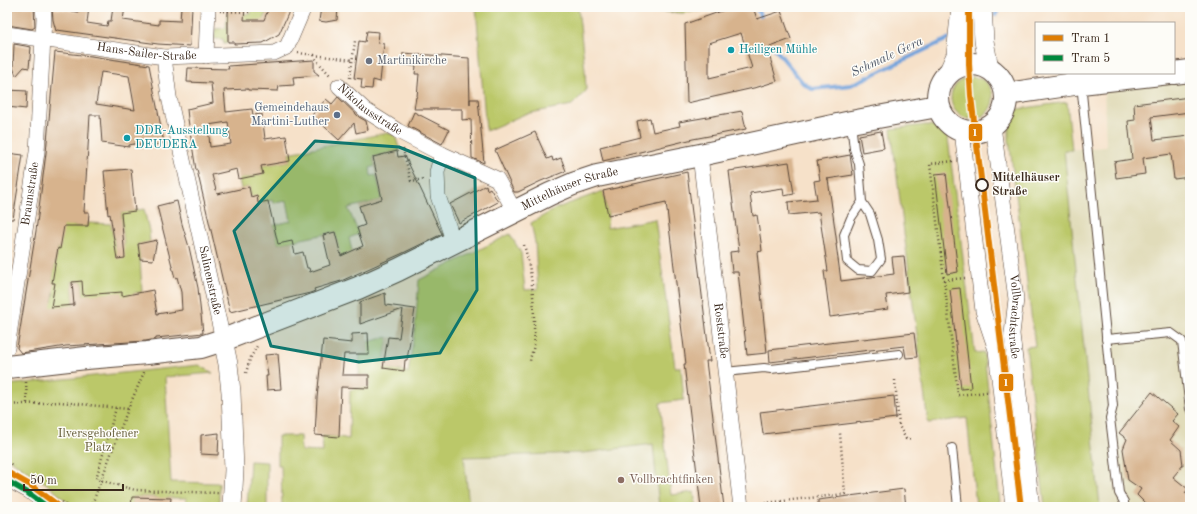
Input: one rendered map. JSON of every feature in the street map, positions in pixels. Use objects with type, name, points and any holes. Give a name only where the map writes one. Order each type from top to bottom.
[{"type":"main road","points":[[952,64],[958,67],[969,64],[983,65],[989,68],[998,75],[1003,84],[1006,94],[1004,112],[993,126],[981,131],[970,133],[954,127],[941,113],[938,104],[938,93],[952,64]]},
{"type":"main road","points":[[1175,72],[1190,71]]},
{"type":"main road","points":[[1006,94],[1081,83],[1161,74]]},
{"type":"main road","name":"Mittelhäuser Straße","points":[[223,340],[358,288],[454,243],[550,194],[597,176],[851,122],[925,108],[938,104]]},
{"type":"main road","points":[[16,366],[147,353],[201,346],[223,340]]},
{"type":"street","name":"Braunstraße","points":[[7,348],[37,152],[44,18],[43,7]]},
{"type":"street","points":[[287,47],[304,7]]},
{"type":"street","points":[[982,7],[984,41],[989,68]]},
{"type":"street","points":[[206,56],[208,9]]},
{"type":"street","points":[[952,64],[960,16]]},
{"type":"street","name":"Hans-Sailer-Straße","points":[[7,34],[164,56],[274,53],[287,47]]},
{"type":"street","name":"Salinenstraße","points":[[164,56],[169,97],[228,364],[231,392],[234,470],[232,501]]},
{"type":"street","name":"Nikolausstraße","points":[[342,89],[365,110],[398,131],[442,154],[497,179],[515,212]]},
{"type":"street","name":"Vollbrachtstraße","points":[[993,126],[1016,299],[1012,334],[1032,507]]},
{"type":"street","name":"Vollbrachtstraße","points":[[962,131],[983,311],[996,350],[1014,507]]},
{"type":"street","points":[[442,154],[437,172],[438,196],[454,243]]},
{"type":"street","name":"Roststraße","points":[[700,155],[741,507]]},
{"type":"street","points":[[7,479],[29,491],[50,507]]},
{"type":"lane","points":[[1081,83],[1113,406],[1110,418],[1119,493],[1124,502],[1124,507]]},
{"type":"lane","points":[[851,122],[854,149],[859,164],[862,202],[870,214],[878,240],[881,259],[872,271],[858,270],[847,261],[844,235],[850,218],[862,202]]},
{"type":"lane","points":[[1106,340],[1171,333],[1182,340],[1190,409]]},
{"type":"lane","points":[[725,372],[764,368],[771,369],[899,354]]},
{"type":"lane","points":[[952,448],[958,507]]},
{"type":"lane","points":[[7,472],[32,486],[60,507]]},
{"type":"path","points":[[208,9],[250,12],[250,7]]},
{"type":"path","points":[[342,89],[348,89],[355,41]]},
{"type":"path","points":[[287,47],[296,53],[352,60]]},
{"type":"path","name":"Nikolausstraße","points":[[314,55],[317,61],[342,89]]},
{"type":"path","points":[[398,131],[411,181],[437,177]]},
{"type":"path","points":[[953,161],[930,164],[958,395],[992,392]]},
{"type":"path","points":[[524,245],[530,265],[534,311],[534,346],[530,357],[530,363]]},
{"type":"path","points":[[944,280],[968,277]]},
{"type":"path","points":[[91,507],[128,409],[145,370],[147,353]]},
{"type":"path","points":[[16,366],[27,403]]},
{"type":"path","points":[[894,380],[899,426],[906,439],[911,438]]},
{"type":"path","points":[[7,405],[60,402],[128,409]]},
{"type":"path","points":[[116,408],[96,479],[135,490],[219,494],[232,501]]},
{"type":"path","points":[[765,507],[765,502],[846,494],[840,433]]},
{"type":"highlighted area","points":[[315,141],[399,147],[475,178],[477,290],[440,353],[359,362],[271,346],[234,231]]},
{"type":"shaded area","points":[[1190,81],[1190,507],[1100,507],[1064,150],[1106,147],[1104,87]]},
{"type":"shaded area","points":[[653,444],[659,507],[469,507],[464,457],[583,453]]},
{"type":"green space","points":[[252,7],[269,7],[260,25],[228,27],[228,43],[224,44],[223,39],[214,39],[215,29],[226,28],[227,13],[251,14]]},
{"type":"green space","points":[[476,7],[578,7],[586,91],[572,105],[525,114],[486,131]]},
{"type":"green space","points":[[578,7],[705,7],[706,10],[683,13]]},
{"type":"green space","points":[[972,77],[987,83],[993,98],[987,113],[972,119],[957,113],[951,98],[957,83]]},
{"type":"green space","points":[[1067,102],[1072,150],[1064,150],[1100,507],[1045,507],[1026,347],[1035,346],[1009,139],[1010,119],[1018,109]]},
{"type":"green space","points":[[925,125],[938,128],[948,138],[975,353],[984,352],[1000,503],[976,506],[967,418],[928,423],[891,129]]},
{"type":"green space","points":[[386,133],[395,135],[400,151],[373,157],[375,166],[370,168],[371,176],[376,175],[381,200],[348,208],[359,234],[349,238],[354,256],[344,261],[342,255],[340,255],[335,232],[278,244],[274,225],[291,221],[287,201],[274,203],[273,200],[258,203],[257,196],[251,197],[249,187],[241,189],[239,179],[263,174],[261,166],[290,161],[289,153]]},
{"type":"green space","points":[[603,191],[608,215],[607,228],[655,219],[675,367],[681,367],[684,400],[660,403],[671,495],[694,492],[696,507],[659,507],[653,444],[583,453],[464,457],[469,507],[282,507],[281,465],[278,465],[278,436],[300,436],[301,451],[323,452],[322,436],[349,439],[350,390],[369,387],[369,375],[359,375],[360,354],[368,354],[368,342],[388,337],[384,358],[385,368],[408,373],[415,327],[419,280],[510,234],[521,253],[525,290],[538,289],[535,242],[531,223],[557,208]]},
{"type":"green space","points":[[144,209],[150,242],[138,244],[142,292],[134,293],[135,301],[84,304],[82,281],[72,282],[74,305],[63,306],[63,316],[37,309],[52,302],[54,292],[50,291],[58,248],[60,248],[63,217],[73,226],[88,226],[88,223],[111,224],[115,247],[124,246],[121,213]]},
{"type":"green space","name":"Ilversgehofener Platz","points":[[199,365],[213,373],[165,377],[171,482],[219,483],[219,507],[187,507],[186,498],[167,498],[167,507],[155,507],[156,497],[132,497],[131,507],[73,507],[47,484],[7,458],[7,385]]},
{"type":"green space","points":[[250,461],[267,462],[267,507],[247,507]]},
{"type":"building","points":[[7,7],[34,7],[35,27],[32,29],[7,25]]},
{"type":"building","points":[[78,7],[89,7],[87,23],[107,26],[108,21],[111,21],[113,7],[125,7],[123,20],[159,25],[159,20],[180,21],[181,7],[192,7],[190,46],[158,44],[56,31],[52,8],[78,12]]},
{"type":"building","points":[[228,7],[245,7],[244,20],[264,20],[269,7],[291,7],[279,34],[263,43],[234,44],[234,42],[228,42]]},
{"type":"building","points":[[321,7],[338,7],[337,20],[326,22],[319,21]]},
{"type":"building","points":[[733,7],[753,7],[757,19],[781,11],[791,39],[767,48],[777,81],[758,87],[687,103],[685,24]],"holes":[[[741,33],[752,68],[709,78],[709,43]]]},
{"type":"building","name":"Martinikirche","points":[[367,31],[379,32],[378,43],[384,44],[380,82],[373,80],[372,89],[361,88],[362,79],[354,78],[359,41],[365,42]]},
{"type":"building","points":[[14,44],[31,47],[29,68],[24,67],[16,76],[13,67]]},
{"type":"building","points":[[55,52],[149,65],[164,143],[140,148],[139,143],[129,145],[129,147],[102,143],[100,115],[90,115],[84,212],[89,212],[88,226],[64,226],[60,249],[58,248],[52,283],[55,283],[51,307],[74,305],[72,282],[82,281],[83,295],[122,292],[122,296],[153,290],[157,314],[182,310],[181,292],[177,277],[175,278],[157,206],[177,201],[198,288],[203,333],[156,338],[146,341],[66,346],[21,353],[17,348],[36,231],[46,153]],"holes":[[[101,72],[129,76],[135,110],[96,104]]]},
{"type":"building","points":[[403,53],[469,58],[470,105],[470,99],[478,99],[484,163],[472,158],[471,119],[462,120],[462,109],[414,109],[417,97],[419,74],[415,74],[416,66],[402,65]]},
{"type":"building","points":[[314,60],[314,71],[319,75],[293,77],[294,85],[279,86],[278,91],[248,89],[224,90],[226,112],[252,109],[253,115],[262,114],[265,139],[286,136],[290,161],[261,166],[263,174],[239,179],[237,169],[212,175],[217,194],[249,187],[251,197],[257,195],[258,203],[268,201],[278,244],[292,241],[295,254],[303,252],[307,268],[309,268],[310,272],[330,265],[323,235],[335,232],[341,256],[363,246],[357,228],[365,225],[359,206],[382,199],[373,157],[397,151],[398,157],[405,156],[442,234],[341,281],[314,289],[315,291],[310,293],[230,312],[196,170],[187,109],[213,103],[211,83],[187,82],[188,68],[229,69],[228,66]],"holes":[[[228,122],[231,144],[210,147],[208,125]]]},
{"type":"building","points":[[7,90],[27,91],[26,109],[7,107]]},
{"type":"building","points":[[338,97],[359,117],[366,121],[368,130],[356,133],[354,123],[339,140],[312,115],[326,99],[332,104]]},
{"type":"building","points":[[1190,97],[1190,112],[1151,117],[1154,140],[1190,136],[1190,177],[1174,179],[1171,154],[1143,158],[1145,174],[1116,178],[1114,162],[1132,159],[1128,121],[1135,120],[1134,104]]},
{"type":"building","points":[[742,111],[746,129],[693,139],[603,161],[600,147],[640,137],[637,121],[650,118],[653,132],[680,126],[679,122]]},
{"type":"building","points":[[414,112],[449,130],[442,144],[408,126]]},
{"type":"building","points":[[881,131],[884,148],[862,152],[859,135]]},
{"type":"building","points":[[535,132],[547,159],[552,157],[553,161],[561,158],[566,171],[518,192],[514,192],[495,150]]},
{"type":"building","points":[[7,153],[23,155],[13,219],[7,219]]},
{"type":"building","points":[[850,155],[853,175],[827,179],[841,281],[894,274],[892,257],[904,256],[908,292],[886,295],[888,309],[830,317],[824,271],[828,271],[819,212],[789,215],[788,202],[817,199],[814,181],[820,180],[817,161]]},
{"type":"building","points":[[789,162],[794,194],[784,196],[783,188],[750,193],[753,216],[757,215],[762,251],[757,252],[767,353],[747,355],[738,272],[732,272],[730,252],[739,251],[729,171]]},
{"type":"building","points":[[131,169],[135,211],[121,213],[125,258],[117,259],[110,214],[108,215],[104,171]]},
{"type":"building","points":[[687,172],[710,361],[706,361],[724,507],[701,507],[684,364],[686,364],[666,202],[608,215],[603,191]]},
{"type":"building","points":[[946,173],[958,272],[947,274],[935,174]]},
{"type":"building","points":[[486,185],[487,190],[490,188],[498,202],[459,223],[450,204]]},
{"type":"building","points":[[157,240],[153,260],[140,259],[138,244]]},
{"type":"building","points":[[960,288],[971,388],[961,389],[950,289]]},
{"type":"building","points":[[385,293],[386,305],[415,309],[404,371],[383,368],[388,337],[399,338],[403,309],[360,324],[360,302]]},
{"type":"building","points":[[368,333],[369,354],[344,354],[342,375],[369,375],[369,388],[341,387],[339,437],[315,435],[323,340],[352,343],[352,334]]},
{"type":"building","points":[[914,333],[917,357],[906,358],[904,346],[770,362],[769,350]]},
{"type":"building","points":[[278,354],[281,389],[267,390],[266,376],[268,376],[265,355]]},
{"type":"building","points":[[1152,392],[1178,414],[1172,421],[1179,427],[1170,440],[1181,450],[1183,465],[1173,477],[1188,489],[1185,493],[1190,497],[1190,507],[1149,507],[1137,495],[1141,489],[1128,480],[1123,449],[1127,439],[1119,433]]},
{"type":"building","points":[[894,396],[896,418],[763,434],[760,412]]},
{"type":"building","points":[[219,433],[218,455],[201,454],[201,435]]},
{"type":"building","points":[[904,489],[906,507],[818,507],[818,500]]},
{"type":"building","points":[[132,497],[171,498],[170,507],[131,507]]},
{"type":"waterway","name":"Schmale Gera","points":[[756,7],[763,21]]},
{"type":"waterway","name":"Schmale Gera","points":[[995,15],[1001,7]]},
{"type":"waterway","name":"Schmale Gera","points":[[771,41],[772,45],[803,83],[812,89],[851,85],[948,39]]},
{"type":"tram line","name":"1","points":[[969,7],[969,64],[971,96],[1021,507]]},
{"type":"tram line","name":"1","points":[[7,472],[32,486],[60,507]]},
{"type":"tram line","name":"5","points":[[7,481],[28,493],[47,507]]},
{"type":"place","name":"Heiligen Mühle","points":[[731,50]]},
{"type":"place","name":"Martinikirche","points":[[369,61]]},
{"type":"place","name":"Gemeindehaus Martini-Luther","points":[[337,115]]},
{"type":"place","name":"DDR-Ausstellung DEUDERA","points":[[127,138]]},
{"type":"place","name":"Mittelhäuser Straße","points":[[982,185]]},
{"type":"place","name":"Vollbrachtfinken","points":[[621,480]]}]
